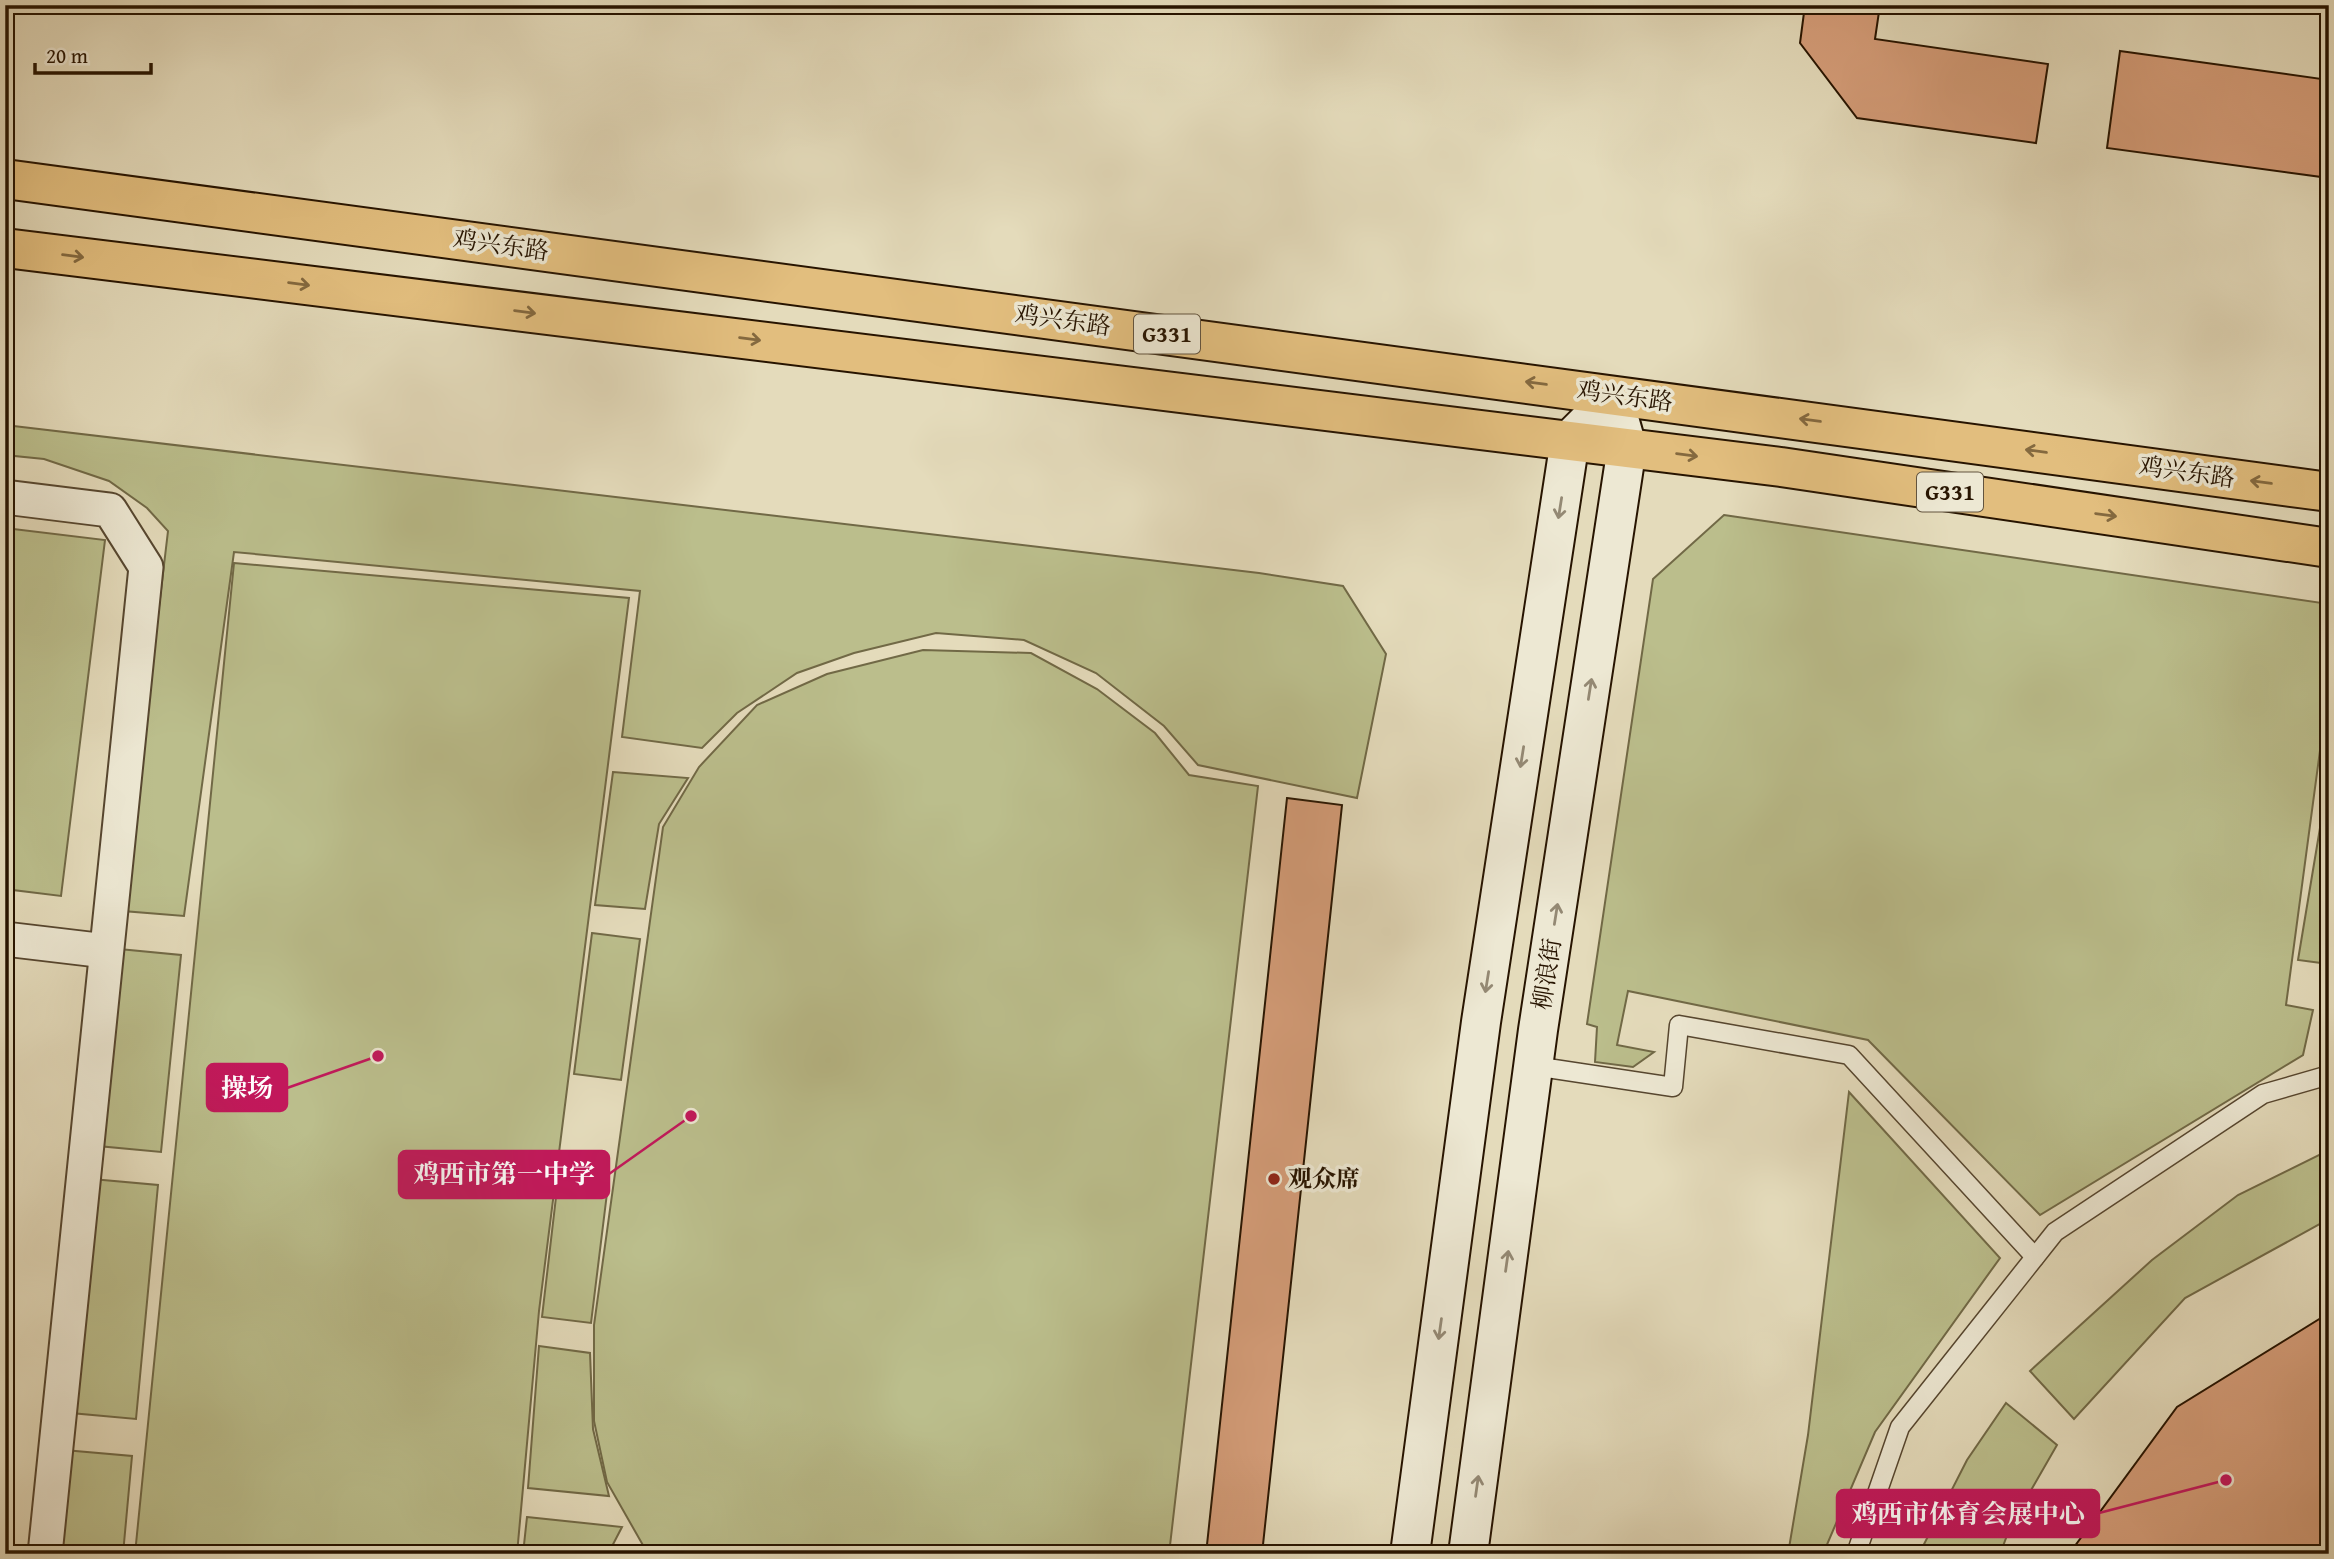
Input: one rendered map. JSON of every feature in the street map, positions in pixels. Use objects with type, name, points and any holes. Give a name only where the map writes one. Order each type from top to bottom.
[{"type":"highway","name":"鸡兴东路","points":[[5,179],[2329,492]]},
{"type":"highway","name":"鸡兴东路","points":[[5,248],[1626,447],[1780,467],[2329,548]]},
{"type":"main road","points":[[1410,1554],[1481,1022],[1570,440],[1613,397]]},
{"type":"main road","name":"柳浪街","points":[[1468,1554],[1534,1066],[1626,447],[1613,397]]},
{"type":"street","points":[[5,496],[110,510],[146,567],[45,1554]]},
{"type":"street","points":[[5,939],[106,951]]},
{"type":"lane","points":[[1534,1066],[1673,1087],[1679,1025],[1849,1055],[2035,1257]]},
{"type":"lane","points":[[1856,1554],[1900,1427],[2055,1232],[2263,1094],[2329,1076]]},
{"type":"green space","points":[[5,425],[1259,573],[1343,586],[1386,654],[1357,798],[1198,765],[1164,726],[1096,673],[1024,640],[936,633],[854,653],[797,673],[737,713],[702,748],[622,737],[640,591],[234,552],[184,916],[123,911],[168,531],[147,508],[109,481],[44,459],[5,455]]},
{"type":"green space","points":[[1724,515],[2329,604],[2329,744],[2321,743],[2286,1005],[2313,1010],[2303,1055],[2040,1215],[1868,1040],[1628,991],[1617,1045],[1654,1052],[1633,1067],[1595,1062],[1597,1027],[1587,1024],[1653,579]]},
{"type":"green space","points":[[5,528],[105,540],[61,896],[5,889]]},
{"type":"green space","points":[[234,563],[629,598],[539,1311],[517,1554],[135,1554]]},
{"type":"green space","points":[[923,650],[1031,653],[1097,689],[1155,733],[1189,775],[1258,786],[1169,1554],[648,1554],[607,1482],[594,1421],[594,1325],[663,827],[699,767],[757,705],[827,674]]},
{"type":"green space","points":[[613,772],[688,778],[659,824],[645,909],[595,905]]},
{"type":"green space","points":[[2329,774],[2329,964],[2298,960]]},
{"type":"green space","points":[[592,933],[640,939],[621,1080],[574,1074]]},
{"type":"green space","points":[[119,949],[181,955],[161,1152],[98,1146]]},
{"type":"green space","points":[[1849,1092],[2000,1258],[1875,1432],[1823,1554],[1788,1554],[1808,1435]]},
{"type":"green space","points":[[2329,1150],[2329,1219],[2185,1298],[2074,1419],[2030,1371],[2152,1260],[2238,1195]]},
{"type":"green space","points":[[92,1179],[158,1185],[136,1419],[71,1413]]},
{"type":"green space","points":[[558,1180],[608,1185],[591,1323],[542,1317]]},
{"type":"green space","points":[[539,1346],[590,1353],[593,1429],[609,1496],[528,1488]]},
{"type":"green space","points":[[2006,1403],[2057,1445],[2011,1525],[2000,1554],[1919,1554],[1967,1460]]},
{"type":"green space","points":[[64,1450],[132,1456],[123,1554],[55,1554]]},
{"type":"green space","points":[[527,1517],[622,1527],[608,1554],[523,1554]]},
{"type":"building","points":[[1805,5],[1880,5],[1875,39],[2048,64],[2036,143],[1857,118],[1800,43]]},
{"type":"building","points":[[2120,51],[2329,80],[2329,178],[2107,148]]},
{"type":"building","name":"观众席","points":[[1287,798],[1342,805],[1262,1554],[1206,1554]]},
{"type":"building","points":[[2329,1313],[2329,1554],[2069,1554],[2177,1407]]},
{"type":"place","name":"操场","points":[[378,1056]]},
{"type":"place","name":"鸡西市第一中学","points":[[691,1116]]},
{"type":"place","name":"观众席","points":[[1274,1179]]},
{"type":"place","name":"鸡西市体育会展中心","points":[[2226,1480]]}]
